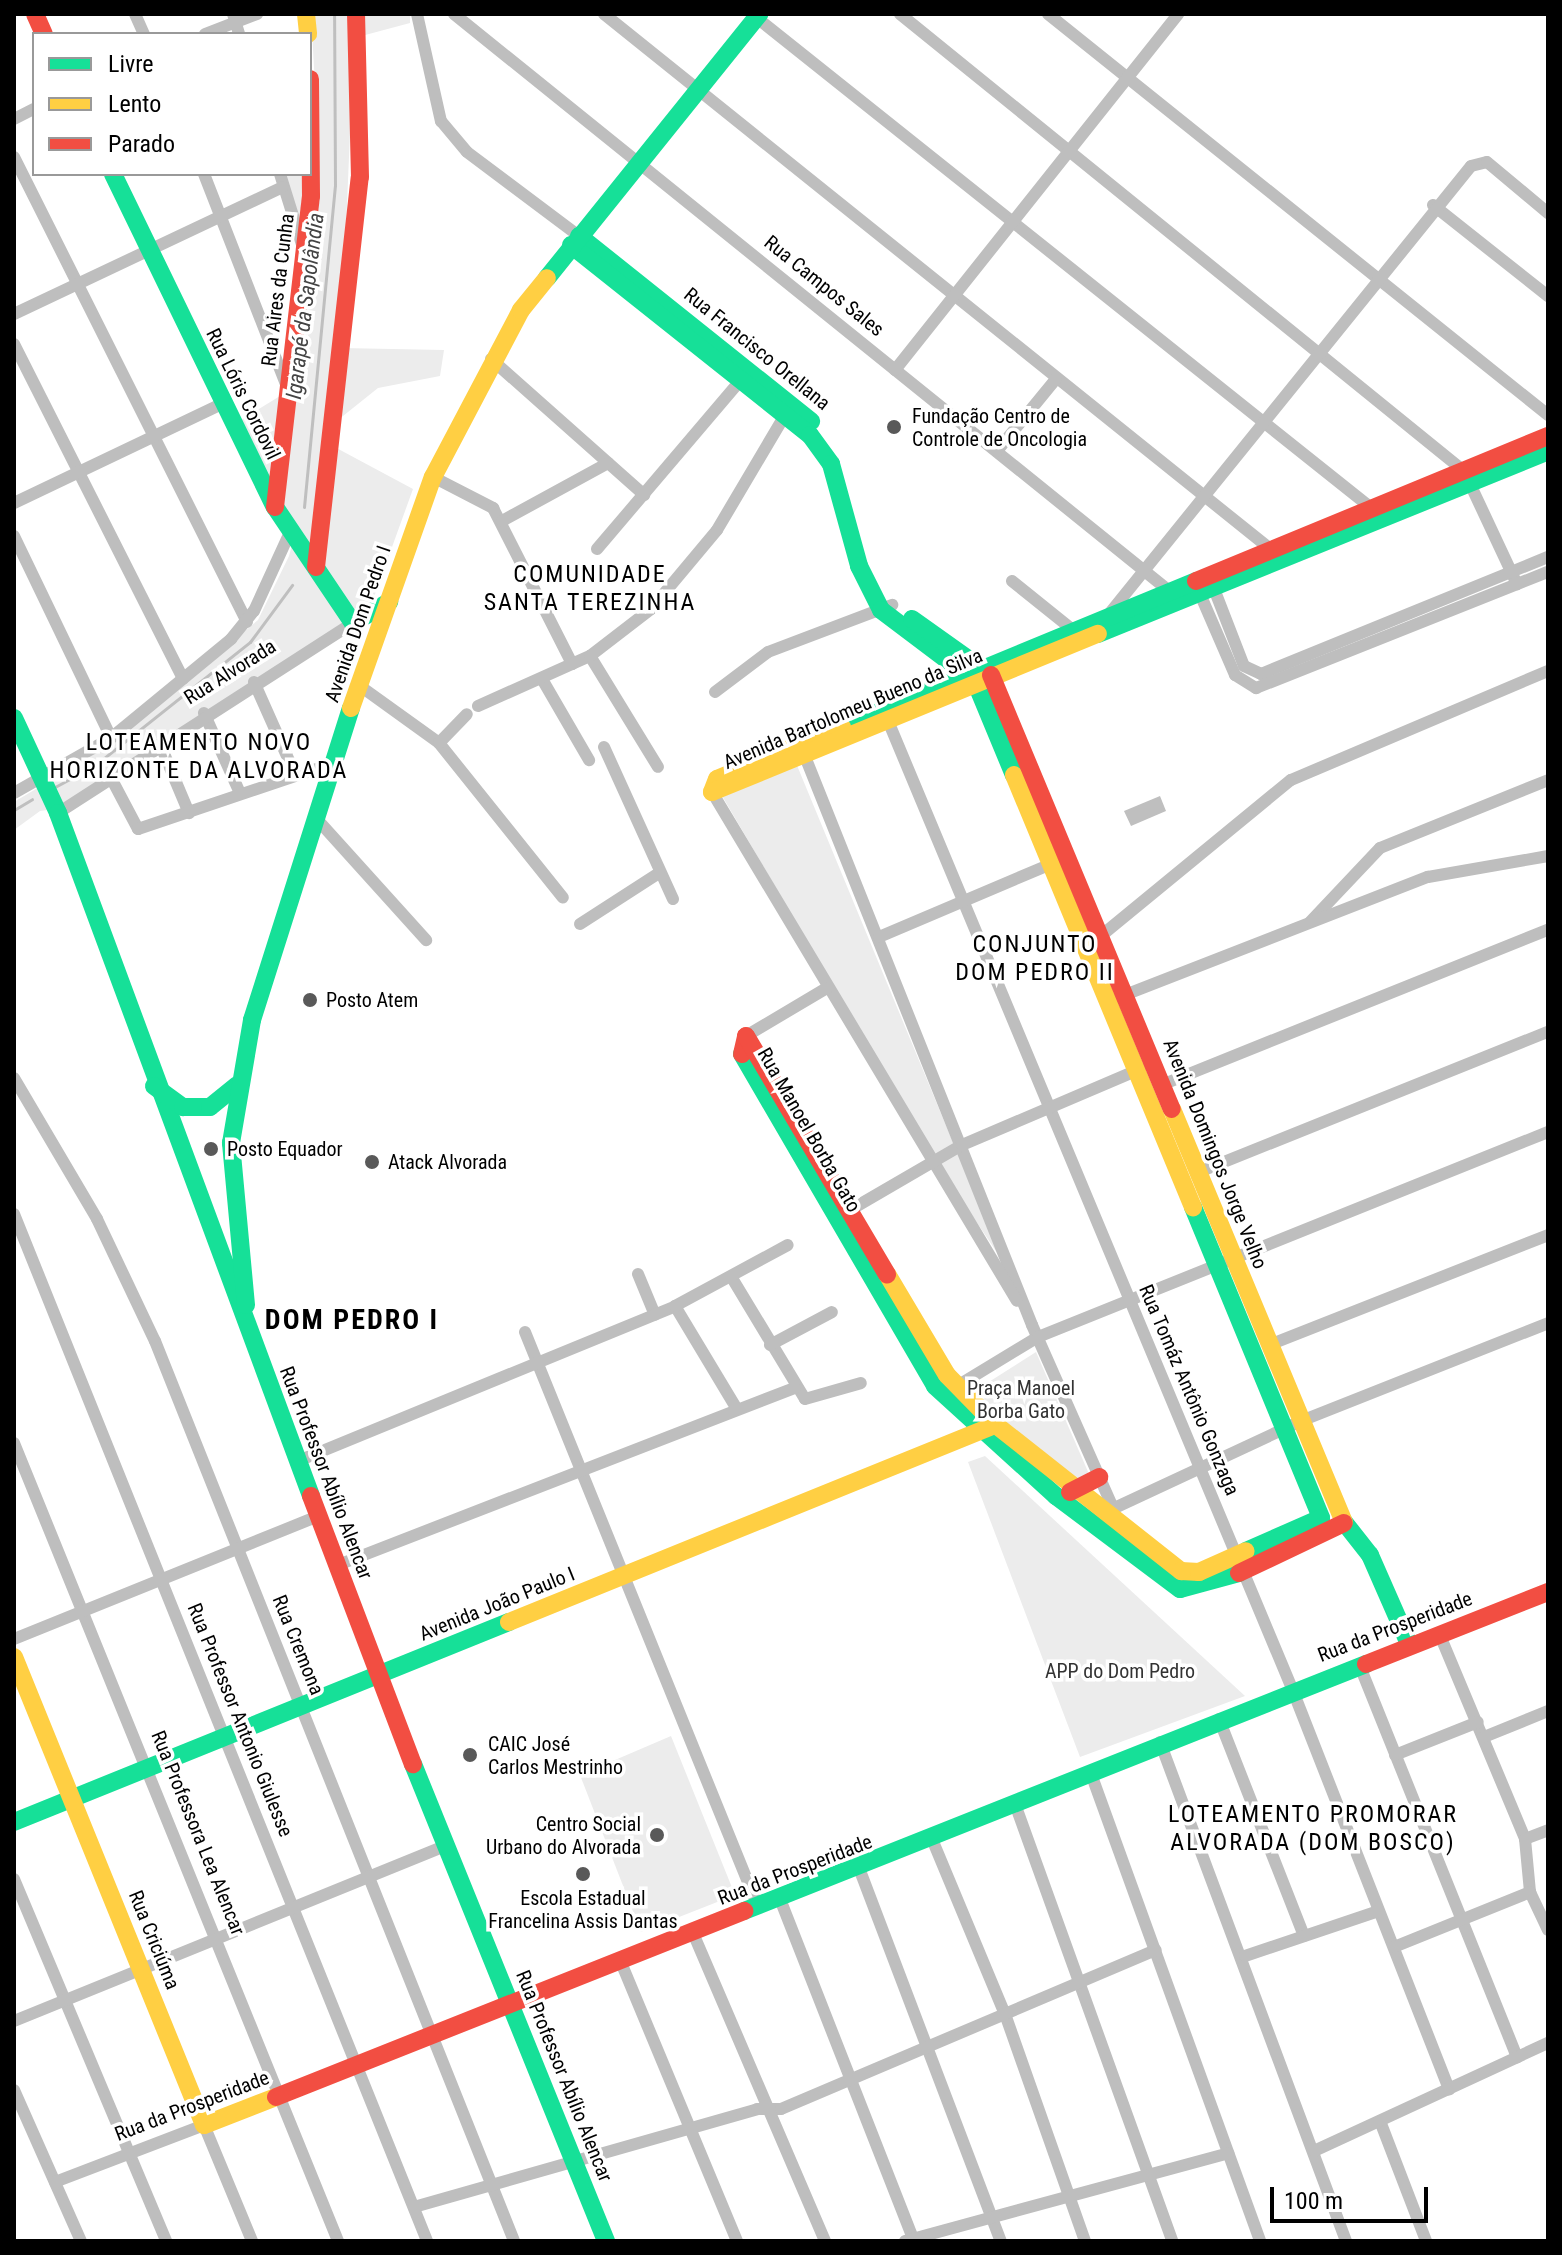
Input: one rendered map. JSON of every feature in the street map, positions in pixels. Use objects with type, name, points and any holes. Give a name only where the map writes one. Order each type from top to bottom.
[{"type":"street","points":[[211,32],[257,14]]},
{"type":"street","points":[[316,567],[360,177],[356,14]]},
{"type":"street","points":[[417,14],[441,121],[467,152],[575,240]]},
{"type":"street","name":"Rua Campos Sales","points":[[454,14],[1144,567],[1168,590]]},
{"type":"street","points":[[604,14],[1269,548]]},
{"type":"street","points":[[900,14],[1319,350],[1468,476],[1517,584]]},
{"type":"street","points":[[1048,14],[1548,415]]},
{"type":"street","points":[[895,370],[1178,14]]},
{"type":"street","points":[[756,15],[1377,512]]},
{"type":"street","name":"Avenida Dom Pedro I","points":[[251,1340],[236,1236],[231,1143],[237,1085],[331,764],[433,477],[490,359],[575,240],[756,15]]},
{"type":"street","points":[[14,119],[32,110]]},
{"type":"street","name":"Rua Aires da Cunha","points":[[275,507],[313,177],[312,144]]},
{"type":"street","points":[[14,157],[74,284],[247,622]]},
{"type":"street","points":[[1106,622],[1200,494],[1433,205],[1471,166],[1487,162],[1548,213]]},
{"type":"street","name":"Rua Lóris Cordovil","points":[[114,176],[252,466],[275,507],[353,623]]},
{"type":"street","points":[[205,176],[288,389]]},
{"type":"street","points":[[14,314],[222,215],[281,180],[304,251]]},
{"type":"street","points":[[1433,205],[1548,296]]},
{"type":"street","name":"Rua Francisco Orellana","points":[[575,240],[740,381],[789,409]]},
{"type":"street","name":"Rua Francisco Orellana","points":[[575,240],[789,409],[827,446],[847,475],[871,573],[886,608],[978,675]]},
{"type":"street","points":[[14,344],[74,473],[183,679]]},
{"type":"street","points":[[270,344],[293,346]]},
{"type":"street","points":[[490,359],[644,495]]},
{"type":"street","points":[[997,451],[1056,379]]},
{"type":"street","points":[[597,549],[740,381]]},
{"type":"street","points":[[14,503],[222,404]]},
{"type":"street","points":[[439,743],[473,710],[590,656],[651,609],[691,562],[789,409]]},
{"type":"street","name":"Avenida Bartolomeu Bueno da Silva","points":[[1468,476],[1548,436]]},
{"type":"street","points":[[252,466],[272,464],[282,450]]},
{"type":"street","name":"Avenida Bartolomeu Bueno da Silva","points":[[712,792],[717,779],[802,750],[1106,622],[1468,476],[1548,451]]},
{"type":"street","points":[[502,521],[608,463]]},
{"type":"street","points":[[433,477],[463,488],[502,521],[572,664]]},
{"type":"street","name":"Avenida Bartolomeu Bueno da Silva","points":[[978,675],[1073,630],[1106,622],[1168,590],[1204,582],[1269,548],[1377,512]]},
{"type":"street","points":[[14,793],[111,738],[247,622],[291,530]]},
{"type":"street","points":[[14,536],[111,738]]},
{"type":"street","points":[[1261,674],[1548,557]]},
{"type":"street","points":[[1204,582],[1235,675],[1243,684],[1267,687],[1548,572]]},
{"type":"street","points":[[1012,581],[1073,630]]},
{"type":"street","points":[[1204,582],[1244,666],[1261,674],[1267,687]]},
{"type":"street","name":"Rua Alvorada","points":[[58,813],[204,713],[389,602]]},
{"type":"street","points":[[715,692],[768,652],[886,608]]},
{"type":"street","points":[[1344,640],[1349,653]]},
{"type":"street","points":[[590,656],[658,767]]},
{"type":"street","points":[[1102,935],[1291,780],[1548,671]]},
{"type":"street","name":"Avenida Domingos Jorge Velho","points":[[978,675],[1053,863],[1118,997],[1295,1425],[1344,1523],[1370,1555],[1409,1644]]},
{"type":"street","name":"Avenida Domingos Jorge Velho","points":[[978,675],[1102,935],[1118,997]]},
{"type":"street","points":[[542,679],[589,760]]},
{"type":"street","points":[[254,682],[295,774]]},
{"type":"street","points":[[360,686],[439,743],[563,898]]},
{"type":"street","points":[[204,713],[240,793]]},
{"type":"street","name":"Rua Tomáz Antônio Gonzaga","points":[[886,714],[1293,1691],[1449,2090]]},
{"type":"street","name":"Rua Professor Abílio Alencar","points":[[14,718],[58,813],[169,1127],[378,1676],[606,2241]]},
{"type":"street","points":[[160,744],[189,813]]},
{"type":"street","points":[[604,747],[673,899]]},
{"type":"street","points":[[802,750],[1035,1331],[1099,1477],[1109,1510]]},
{"type":"street","points":[[110,776],[131,823],[146,828],[331,764]]},
{"type":"street","points":[[1308,925],[1380,848],[1547,783]]},
{"type":"street","points":[[712,792],[1035,1331]]},
{"type":"street","points":[[315,817],[426,940]]},
{"type":"street","points":[[1118,997],[1428,877],[1548,856]]},
{"type":"street","points":[[879,937],[1053,863]]},
{"type":"street","points":[[580,924],[659,873]]},
{"type":"street","points":[[1164,1084],[1548,930]]},
{"type":"street","points":[[746,1036],[827,988]]},
{"type":"street","points":[[1199,1172],[1548,1032]]},
{"type":"street","name":"Rua Manoel Borba Gato","points":[[746,1036],[840,1216],[952,1394],[1056,1496],[1180,1589],[1344,1523]]},
{"type":"street","points":[[840,1216],[962,1145],[1146,1066]]},
{"type":"street","name":"Avenida Domingos Jorge Velho","points":[[1146,1066],[1164,1084],[1199,1172],[1226,1260],[1269,1345],[1321,1518]]},
{"type":"street","name":"Rua Cremona","points":[[14,1078],[125,1273],[514,2241]]},
{"type":"street","points":[[154,1086],[183,1107],[210,1107],[237,1085]]},
{"type":"street","points":[[169,1127],[183,1107]]},
{"type":"street","points":[[210,1107],[231,1143]]},
{"type":"street","points":[[952,1394],[1035,1331],[1129,1298],[1548,1132]]},
{"type":"street","name":"Rua Professor Antonio Giulesse","points":[[14,1214],[427,2241]]},
{"type":"street","points":[[1269,1345],[1548,1235]]},
{"type":"street","points":[[212,1238],[236,1236]]},
{"type":"street","points":[[298,1461],[655,1315],[732,1278],[788,1245]]},
{"type":"street","points":[[638,1274],[655,1315]]},
{"type":"street","points":[[732,1278],[795,1388],[815,1400],[861,1383]]},
{"type":"street","points":[[675,1306],[737,1409]]},
{"type":"street","points":[[770,1345],[832,1312]]},
{"type":"street","points":[[1087,1520],[1203,1472],[1295,1425],[1548,1323]]},
{"type":"street","points":[[525,1332],[758,1907]]},
{"type":"street","points":[[338,1565],[578,1467],[795,1388]]},
{"type":"street","name":"Rua Manoel Borba Gato","points":[[988,1428],[1109,1510],[1181,1571],[1199,1572],[1241,1564],[1321,1518]]},
{"type":"street","name":"Avenida João Paulo I","points":[[14,1822],[988,1428]]},
{"type":"street","name":"Rua Professora Lea Alencar","points":[[15,1451],[152,1767],[338,2241]]},
{"type":"street","points":[[1056,1496],[1079,1490],[1099,1477]]},
{"type":"street","points":[[14,1639],[318,1516]]},
{"type":"street","name":"Rua da Prosperidade","points":[[55,2182],[859,1868],[1160,1742],[1548,1592]]},
{"type":"street","points":[[1439,1633],[1525,1839],[1530,1892],[1548,1930]]},
{"type":"street","name":"Rua Criciúma","points":[[14,1657],[252,2241]]},
{"type":"street","points":[[1359,1664],[1459,1921],[1517,2058]]},
{"type":"street","points":[[1484,1737],[1548,1711]]},
{"type":"street","points":[[1219,1719],[1304,1936]]},
{"type":"street","points":[[1395,1755],[1478,1722]]},
{"type":"street","points":[[1160,1742],[1245,1956],[1346,2241]]},
{"type":"street","points":[[1090,1771],[1260,2241]]},
{"type":"street","points":[[1015,1804],[1172,2241]]},
{"type":"street","points":[[1525,1839],[1548,1830]]},
{"type":"street","points":[[932,1839],[1005,2014],[1085,2241]]},
{"type":"street","points":[[14,2021],[448,1845]]},
{"type":"street","points":[[859,1868],[1001,2241]]},
{"type":"street","points":[[14,1879],[62,2000],[166,2241]]},
{"type":"street","points":[[1394,1947],[1530,1892]]},
{"type":"street","points":[[780,1899],[910,2240],[1070,2201],[1228,2153]]},
{"type":"street","points":[[1245,1956],[1379,1911]]},
{"type":"street","points":[[693,1933],[825,2241]]},
{"type":"street","points":[[414,2207],[576,2165],[769,2108],[849,2080],[1156,1950]]},
{"type":"street","points":[[620,1960],[737,2241]]},
{"type":"street","points":[[1314,2151],[1548,2043]]},
{"type":"street","points":[[14,2090],[81,2241]]},
{"type":"street","points":[[1380,2121],[1426,2241]]},
{"type":"green space","points":[[311,14],[410,14],[410,23],[354,38],[341,348],[444,350],[440,376],[378,388],[328,428],[329,444],[413,489],[370,608],[62,808],[40,811],[14,830],[14,802],[108,746],[258,620],[289,556],[295,534],[236,423],[293,388],[299,231],[284,176],[312,176],[317,121]]},
{"type":"green space","points":[[796,763],[954,1145],[1010,1272],[935,1160],[721,794]]},
{"type":"green space","name":"Praça Manoel Borba Gato","points":[[1036,1352],[1089,1474],[1071,1484],[965,1397]]},
{"type":"green space","name":"APP do Dom Pedro","points":[[985,1456],[1245,1696],[1080,1757],[968,1462]]},
{"type":"green space","name":"Centro Social Urbano do Alvorada","points":[[671,1736],[735,1895],[641,1932],[580,1775]]},
{"type":"shaded area","points":[[1160,796],[1166,811],[1131,826],[1124,811]]},
{"type":"waterway","name":"Igarapé da Sapolândia","points":[[304,507],[335,185],[334,14]]},
{"type":"waterway","name":"Igarapé da Sapolândia","points":[[53,788],[94,766],[250,642],[292,585]]},
{"type":"waterway","name":"Igarapé da Sapolândia","points":[[14,810],[32,799]]},
{"type":"traffic: fast","points":[[547,278],[759,14]]},
{"type":"traffic: fast","points":[[114,176],[275,507],[353,623],[389,602]]},
{"type":"traffic: fast","points":[[579,236],[811,421]]},
{"type":"traffic: fast","points":[[571,245],[810,435],[831,464],[859,566],[881,610],[975,681],[1014,775]]},
{"type":"traffic: fast","points":[[1098,634],[1548,451]]},
{"type":"traffic: fast","points":[[842,727],[1196,581]]},
{"type":"traffic: fast","points":[[912,619],[989,674]]},
{"type":"traffic: fast","points":[[246,1305],[231,1143],[252,1020],[351,708]]},
{"type":"traffic: fast","points":[[14,718],[58,813],[311,1496]]},
{"type":"traffic: fast","points":[[742,1054],[935,1386],[1056,1496],[1180,1589],[1239,1573]]},
{"type":"traffic: fast","points":[[154,1086],[183,1107],[210,1107],[237,1085]]},
{"type":"traffic: fast","points":[[1193,1207],[1321,1518],[1246,1551]]},
{"type":"traffic: fast","points":[[1344,1522],[1370,1555],[1409,1644]]},
{"type":"traffic: fast","points":[[14,1822],[509,1622]]},
{"type":"traffic: fast","points":[[744,1911],[1366,1664]]},
{"type":"traffic: fast","points":[[413,1764],[606,2241]]},
{"type":"traffic: slow","points":[[306,14],[308,32]]},
{"type":"traffic: slow","points":[[351,708],[433,477],[521,310],[547,278]]},
{"type":"traffic: slow","points":[[842,727],[717,779],[712,792],[1098,634]]},
{"type":"traffic: slow","points":[[1014,775],[1193,1207]]},
{"type":"traffic: slow","points":[[1172,1109],[1344,1522]]},
{"type":"traffic: slow","points":[[887,1274],[947,1375],[996,1425],[1181,1571],[1199,1572],[1246,1551]]},
{"type":"traffic: slow","points":[[509,1622],[990,1427]]},
{"type":"traffic: slow","points":[[14,1657],[204,2125],[276,2097]]},
{"type":"traffic: jam","points":[[35,14],[43,32]]},
{"type":"traffic: jam","points":[[316,567],[360,177],[356,14]]},
{"type":"traffic: jam","points":[[275,507],[311,176]]},
{"type":"traffic: jam","points":[[1196,581],[1548,436]]},
{"type":"traffic: jam","points":[[991,675],[1172,1109]]},
{"type":"traffic: jam","points":[[742,1054],[746,1036],[887,1274]]},
{"type":"traffic: jam","points":[[1070,1492],[1099,1477]]},
{"type":"traffic: jam","points":[[311,1496],[413,1764]]},
{"type":"traffic: jam","points":[[1239,1573],[1344,1523]]},
{"type":"traffic: jam","points":[[1366,1664],[1548,1592]]},
{"type":"traffic: jam","points":[[276,2097],[744,1911]]},
{"type":"place","name":"Fundação Centro de Controle de Oncologia","points":[[894,427]]},
{"type":"place","name":"Posto Atem","points":[[310,1000]]},
{"type":"place","name":"Posto Equador","points":[[211,1149]]},
{"type":"place","name":"Atack Alvorada","points":[[372,1162]]},
{"type":"place","name":"CAIC José Carlos Mestrinho","points":[[470,1755]]},
{"type":"place","name":"Centro Social Urbano do Alvorada","points":[[657,1835]]},
{"type":"place","name":"Escola Estadual Francelina Assis Dantas","points":[[583,1874]]},
{"type":"district","name":"COMUNIDADE SANTA TEREZINHA","points":[[590,589]]},
{"type":"district","name":"LOTEAMENTO NOVO HORIZONTE DA ALVORADA","points":[[199,757]]},
{"type":"district","name":"CONJUNTO DOM PEDRO II","points":[[1035,959]]},
{"type":"district","name":"DOM PEDRO I","points":[[352,1320]]},
{"type":"district","name":"LOTEAMENTO PROMORAR ALVORADA (DOM BOSCO)","points":[[1313,1829]]}]
